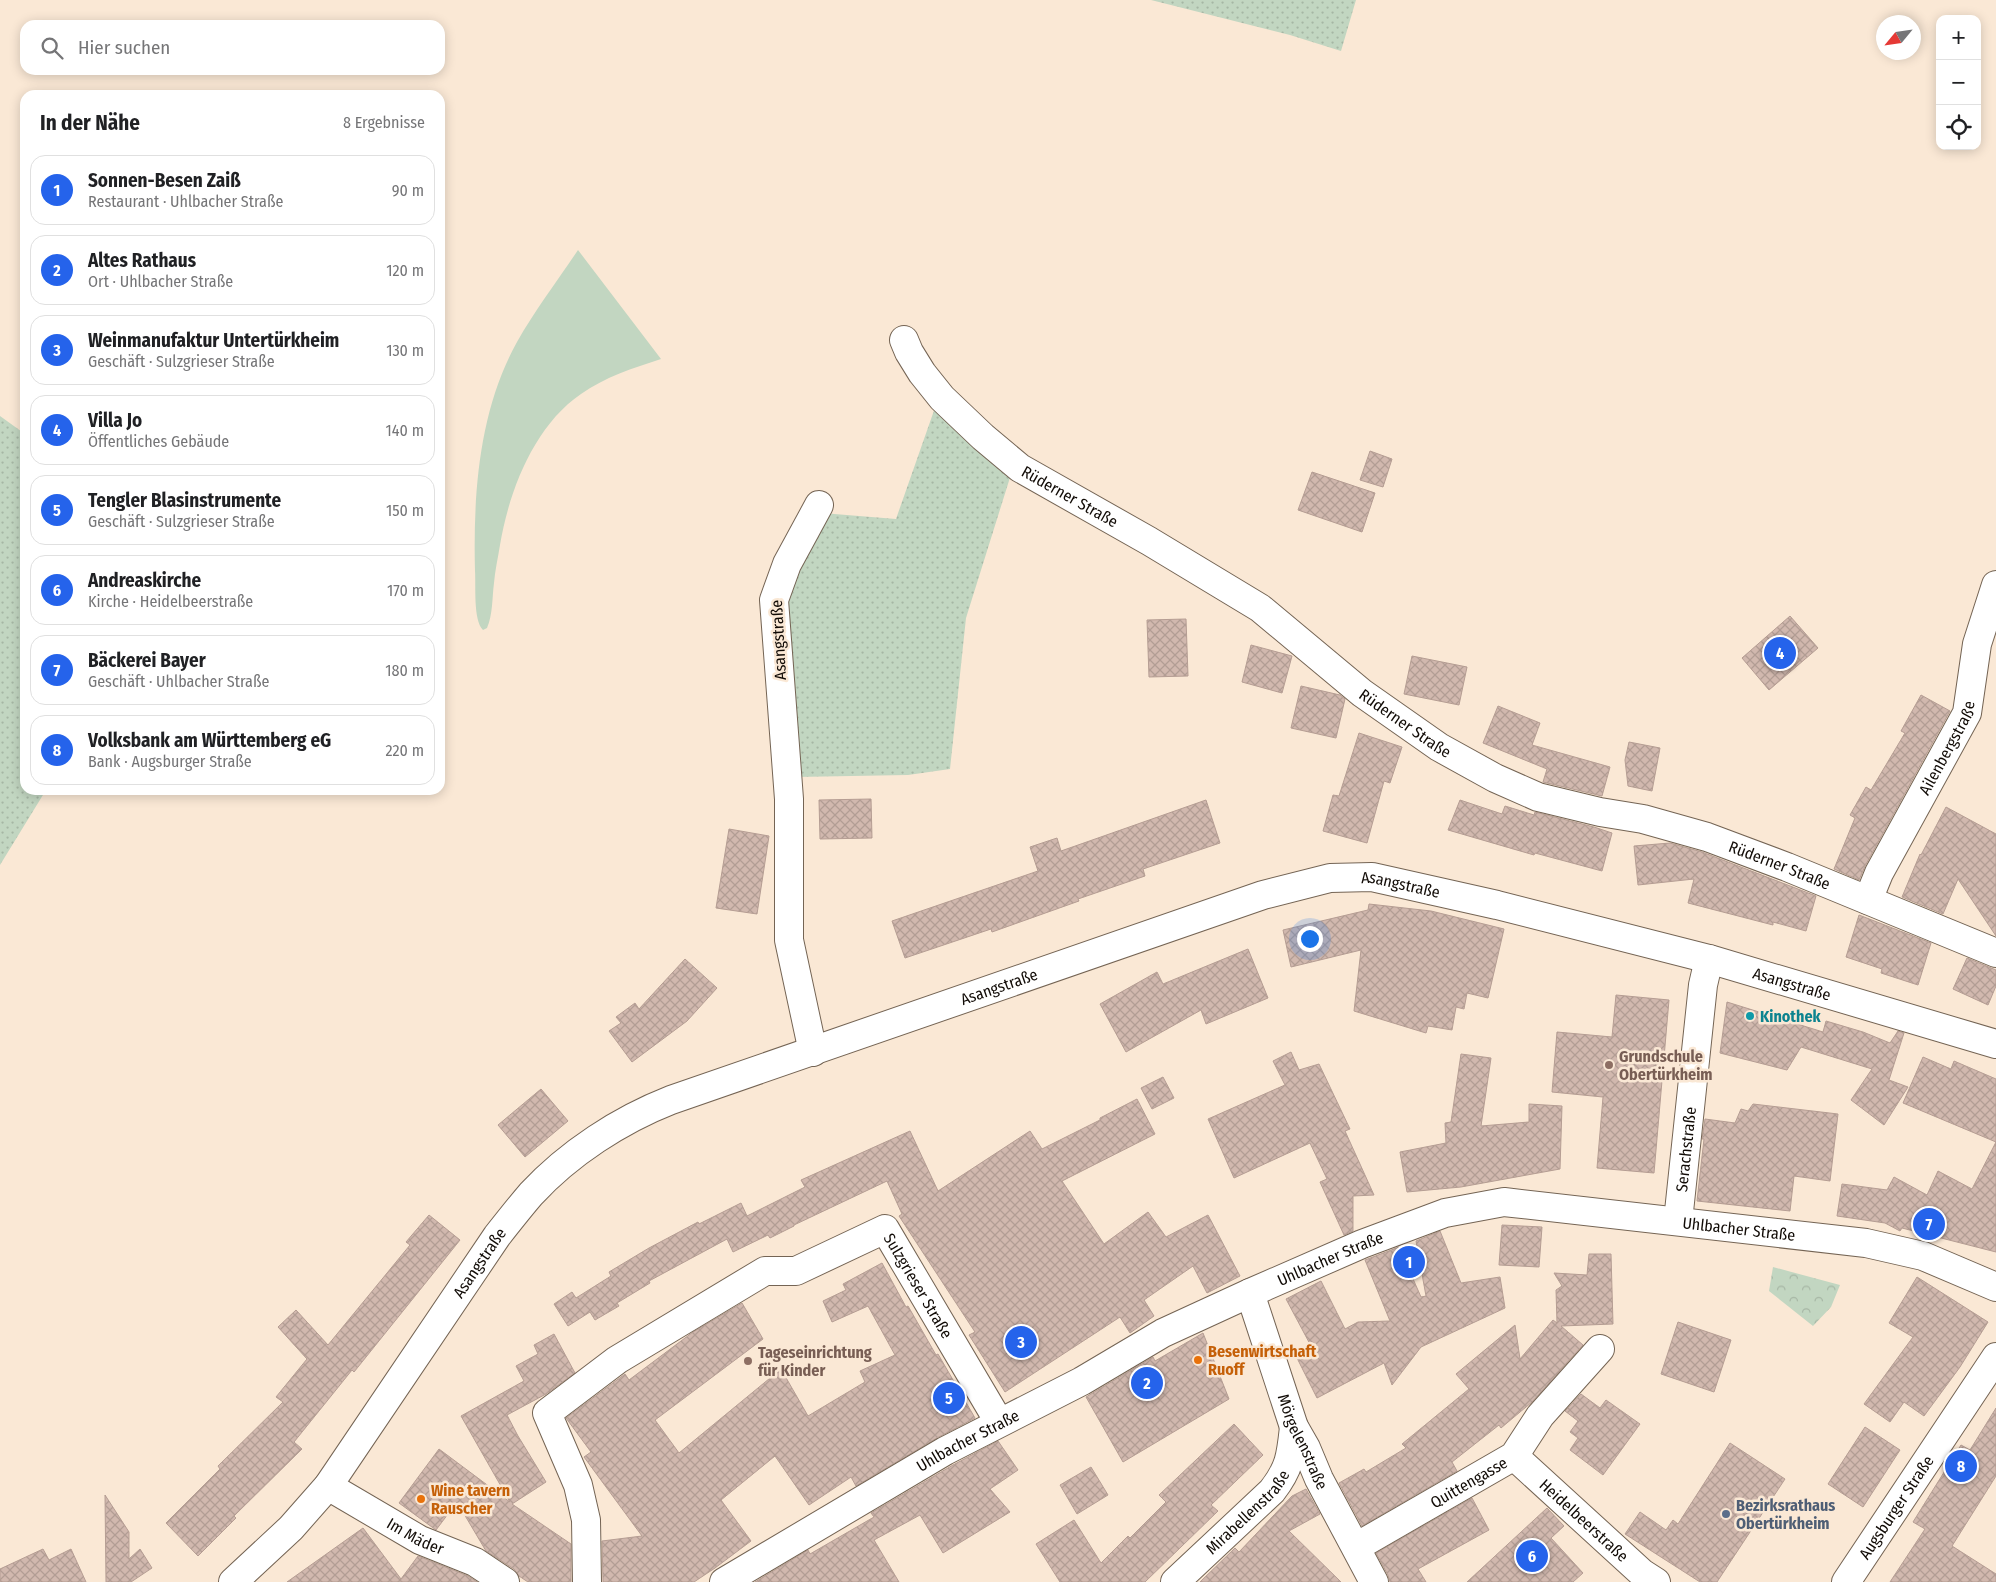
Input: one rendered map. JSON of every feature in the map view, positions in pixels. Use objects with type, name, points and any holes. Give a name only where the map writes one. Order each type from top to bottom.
[{"type":"street","name":"Rüderner Straße","points":[[904,340],[922,374],[942,398],[983,437],[1020,468],[1149,541],[1260,608],[1362,693],[1439,747],[1496,778],[1538,797],[1600,812],[1643,819],[1708,837],[1868,900],[1996,954]]},
{"type":"street","name":"Asangstraße","points":[[813,1052],[790,940],[789,798],[774,600],[777,588],[793,552],[819,505]]},
{"type":"street","name":"Ailenbergstraße","points":[[1868,900],[1879,873],[1967,713],[1977,644],[1996,585]]},
{"type":"street","name":"Asangstraße","points":[[233,1582],[291,1528],[328,1486],[497,1236],[548,1177],[590,1144],[654,1106],[1263,895],[1330,878],[1372,877],[1497,905],[1709,958],[1996,1044]]},
{"type":"street","name":"Serachstraße","points":[[1678,1221],[1703,985],[1709,958]]},
{"type":"street","name":"Uhlbacher Straße","points":[[724,1582],[936,1456],[1082,1381],[1164,1334],[1250,1293],[1362,1244],[1445,1213],[1504,1202],[1866,1243],[1923,1256],[1996,1287]]},
{"type":"street","name":"Sulzgrieser Straße","points":[[588,1582],[586,1520],[578,1485],[547,1413],[617,1360],[765,1271],[796,1271],[884,1229],[1000,1422]]},
{"type":"street","name":"Mörgelenstraße","points":[[1250,1293],[1294,1427],[1306,1448],[1319,1479],[1374,1582]]},
{"type":"street","name":"Quittengasse","points":[[1356,1547],[1514,1456],[1540,1416],[1600,1349]]},
{"type":"street","name":"Augsburger Straße","points":[[1846,1582],[1996,1357]]},
{"type":"street","name":"Mirabellenstraße","points":[[1175,1582],[1272,1491],[1281,1480],[1288,1468],[1294,1427]]},
{"type":"street","name":"Heidelbeerstraße","points":[[1514,1456],[1642,1573],[1656,1582]]},
{"type":"street","name":"Im Mäder","points":[[328,1486],[420,1540],[475,1562],[505,1582]]},
{"type":"green space","points":[[1151,0],[1356,0],[1341,51],[1290,35]]},
{"type":"green space","points":[[578,250],[661,359],[609,378],[581,394],[564,407],[537,442],[526,461],[510,503],[504,524],[496,569],[490,617],[487,628],[483,630],[476,611],[475,512],[477,483],[486,424],[504,368],[517,342]]},
{"type":"green space","points":[[937,402],[1013,468],[966,618],[950,769],[908,775],[795,777],[781,602],[822,513],[896,519]]},
{"type":"green space","points":[[0,416],[20,430],[20,795],[43,795],[0,865]]},
{"type":"green space","points":[[1773,1267],[1840,1285],[1831,1307],[1813,1326],[1769,1291]]},
{"type":"building","points":[[1370,451],[1392,459],[1383,487],[1360,480]]},
{"type":"building","points":[[1312,472],[1375,493],[1362,532],[1298,510]]},
{"type":"building","points":[[1790,616],[1818,648],[1769,690],[1742,658]]},
{"type":"building","points":[[1186,619],[1188,676],[1149,677],[1147,620]]},
{"type":"building","points":[[1251,645],[1292,656],[1282,693],[1242,682]]},
{"type":"building","points":[[1412,656],[1467,667],[1459,705],[1404,694]]},
{"type":"building","points":[[1301,686],[1340,695],[1345,699],[1336,738],[1291,728]]},
{"type":"building","points":[[1921,695],[1950,711],[1859,880],[1834,869],[1855,818],[1850,815],[1866,787],[1871,790],[1905,733],[1901,731]]},
{"type":"building","points":[[1498,706],[1540,723],[1532,745],[1610,767],[1602,796],[1543,782],[1547,769],[1483,743]]},
{"type":"building","points":[[1359,733],[1402,747],[1390,783],[1384,781],[1367,843],[1323,831],[1333,795],[1339,796]]},
{"type":"building","points":[[1629,742],[1660,748],[1652,791],[1628,786],[1625,760]]},
{"type":"building","points":[[871,799],[872,838],[820,839],[819,800]]},
{"type":"building","points":[[1206,800],[1220,843],[1143,869],[1145,876],[1078,899],[1079,901],[992,932],[991,929],[905,958],[892,921],[1038,871],[1030,847],[1057,838],[1061,851]]},
{"type":"building","points":[[1460,800],[1502,814],[1505,806],[1534,815],[1535,812],[1612,833],[1602,871],[1535,853],[1534,855],[1448,830]]},
{"type":"building","points":[[1946,807],[1996,834],[1996,936],[1958,879],[1943,914],[1902,897],[1920,854]]},
{"type":"building","points":[[729,829],[769,836],[757,914],[716,908]]},
{"type":"building","points":[[1670,843],[1702,852],[1816,896],[1806,931],[1773,922],[1773,925],[1688,903],[1694,879],[1638,885],[1634,846]]},
{"type":"building","points":[[1369,904],[1431,911],[1504,929],[1488,998],[1467,993],[1464,1009],[1456,1007],[1452,1030],[1428,1026],[1426,1033],[1354,1011],[1361,950],[1291,967],[1283,930],[1368,910]]},
{"type":"building","points":[[1859,915],[1931,943],[1918,985],[1881,973],[1882,969],[1846,957]]},
{"type":"building","points":[[1248,949],[1268,998],[1206,1024],[1201,1010],[1126,1052],[1100,1004],[1157,972],[1163,984]]},
{"type":"building","points":[[1967,958],[1996,970],[1996,986],[1988,1005],[1953,989]]},
{"type":"building","points":[[685,959],[717,988],[687,1021],[632,1062],[609,1031],[621,1023],[616,1017],[635,1003],[639,1009]]},
{"type":"building","name":"Grundschule Obertürkheim","points":[[1616,995],[1669,1000],[1654,1173],[1597,1168],[1603,1097],[1552,1092],[1557,1032],[1612,1037]]},
{"type":"building","points":[[1727,1002],[1823,1032],[1826,1021],[1863,1032],[1890,1043],[1898,1031],[1904,1033],[1889,1080],[1908,1087],[1884,1125],[1851,1100],[1872,1069],[1801,1047],[1787,1070],[1720,1053]]},
{"type":"building","points":[[1291,1052],[1299,1070],[1319,1064],[1350,1129],[1345,1131],[1374,1195],[1353,1196],[1353,1231],[1344,1235],[1320,1182],[1327,1179],[1310,1143],[1234,1178],[1208,1119],[1285,1085],[1273,1061]]},
{"type":"building","points":[[1461,1054],[1491,1058],[1481,1126],[1529,1122],[1529,1104],[1562,1106],[1560,1169],[1461,1187],[1407,1192],[1400,1152],[1446,1143],[1445,1123],[1451,1122]]},
{"type":"building","points":[[1923,1057],[1951,1069],[1954,1061],[1996,1079],[1996,1142],[1903,1103]]},
{"type":"building","points":[[1163,1077],[1174,1098],[1152,1109],[1141,1088]]},
{"type":"building","points":[[541,1089],[568,1121],[525,1157],[498,1125]]},
{"type":"building","points":[[1137,1099],[1155,1134],[1062,1181],[1104,1244],[1148,1212],[1166,1237],[1208,1215],[1240,1276],[1207,1293],[1193,1266],[1144,1300],[1154,1316],[1130,1333],[1120,1317],[1005,1392],[969,1335],[975,1332],[899,1216],[902,1214],[887,1181],[770,1238],[768,1235],[733,1252],[727,1239],[649,1281],[650,1283],[617,1303],[619,1306],[595,1320],[590,1312],[568,1326],[554,1304],[572,1292],[576,1298],[611,1276],[609,1272],[698,1222],[699,1224],[741,1203],[747,1216],[805,1187],[801,1180],[910,1131],[938,1191],[1030,1131],[1042,1149]]},
{"type":"building","points":[[1753,1104],[1838,1114],[1830,1181],[1794,1176],[1790,1211],[1697,1201],[1705,1119],[1735,1123],[1741,1109],[1748,1111]]},
{"type":"building","points":[[1996,1142],[1996,1252],[1902,1228],[1900,1231],[1885,1223],[1837,1216],[1842,1184],[1887,1190],[1894,1177],[1927,1195],[1938,1171],[1972,1189]]},
{"type":"building","points":[[429,1215],[460,1240],[354,1372],[352,1370],[294,1442],[302,1449],[234,1516],[236,1518],[198,1556],[166,1523],[220,1469],[218,1466],[283,1402],[276,1397],[307,1359],[278,1327],[296,1310],[328,1345],[410,1245],[406,1242]]},
{"type":"building","points":[[1502,1225],[1542,1227],[1539,1267],[1499,1265]]},
{"type":"building","points":[[1440,1231],[1461,1283],[1500,1277],[1505,1308],[1421,1347],[1392,1385],[1384,1363],[1317,1398],[1295,1354],[1311,1346],[1286,1299],[1321,1281],[1345,1329],[1358,1322],[1390,1321],[1365,1260],[1399,1247],[1421,1297],[1426,1296],[1416,1241]]},
{"type":"building","points":[[1589,1254],[1611,1254],[1613,1324],[1561,1326],[1583,1345],[1532,1402],[1501,1428],[1499,1425],[1452,1462],[1457,1471],[1362,1526],[1339,1483],[1364,1469],[1366,1472],[1406,1448],[1402,1444],[1469,1389],[1456,1374],[1515,1325],[1520,1359],[1553,1320],[1557,1323],[1556,1290],[1562,1286],[1554,1273],[1587,1275]]},
{"type":"building","points":[[882,1263],[906,1307],[908,1306],[936,1355],[938,1354],[975,1418],[856,1486],[851,1477],[809,1505],[775,1456],[721,1500],[751,1541],[715,1568],[694,1582],[603,1582],[602,1541],[642,1536],[584,1457],[591,1452],[566,1418],[625,1374],[629,1380],[693,1332],[742,1303],[763,1339],[655,1420],[679,1453],[781,1369],[808,1416],[865,1382],[860,1371],[895,1355],[868,1306],[832,1322],[823,1301],[846,1290],[843,1284]]},
{"type":"building","points":[[1917,1277],[1988,1322],[1960,1367],[1924,1416],[1904,1402],[1890,1422],[1864,1404],[1913,1337],[1889,1323]]},
{"type":"building","points":[[1678,1322],[1731,1340],[1714,1392],[1661,1374]]},
{"type":"building","points":[[1203,1333],[1229,1399],[1123,1462],[1086,1397],[1153,1357],[1155,1361]]},
{"type":"building","points":[[554,1334],[575,1373],[546,1394],[507,1415],[546,1482],[512,1504],[571,1544],[571,1582],[528,1582],[519,1576],[514,1569],[486,1551],[457,1502],[436,1530],[399,1503],[439,1449],[510,1502],[461,1416],[524,1381],[516,1366],[538,1354],[534,1345]]},
{"type":"building","points":[[1581,1394],[1600,1408],[1606,1400],[1640,1424],[1603,1475],[1570,1450],[1578,1438],[1570,1432],[1578,1421],[1565,1411]]},
{"type":"building","points":[[1996,1408],[1996,1476],[1952,1546],[1996,1574],[1996,1582],[1890,1582],[1925,1529],[1913,1522],[1961,1445],[1970,1450]]},
{"type":"building","points":[[1234,1424],[1263,1455],[1211,1505],[1218,1511],[1145,1582],[1060,1582],[1036,1544],[1074,1520],[1101,1563],[1128,1536],[1130,1538],[1166,1502],[1159,1495]]},
{"type":"building","points":[[1865,1427],[1900,1450],[1863,1507],[1828,1484]]},
{"type":"building","points":[[998,1441],[1018,1470],[990,1489],[1010,1512],[943,1553],[920,1515],[874,1540],[899,1582],[755,1582],[808,1550],[810,1554],[874,1517],[871,1513]]},
{"type":"building","points":[[1730,1443],[1785,1479],[1717,1582],[1700,1582],[1625,1534],[1640,1512],[1666,1530],[1673,1520],[1678,1524]]},
{"type":"building","points":[[1091,1467],[1108,1495],[1077,1514],[1060,1485]]},
{"type":"building","points":[[1306,1489],[1320,1514],[1289,1531],[1341,1582],[1200,1582],[1235,1548],[1239,1552],[1292,1496]]},
{"type":"building","points":[[105,1495],[129,1532],[129,1559],[140,1549],[152,1568],[131,1582],[106,1582]]},
{"type":"building","points":[[1472,1498],[1489,1530],[1418,1569],[1426,1582],[1390,1582],[1376,1553]]},
{"type":"building","points":[[1547,1508],[1564,1526],[1551,1538],[1583,1573],[1573,1582],[1467,1582]]},
{"type":"building","points":[[363,1528],[401,1579],[418,1556],[468,1576],[477,1582],[287,1582]]},
{"type":"building","points":[[43,1549],[49,1560],[71,1549],[86,1582],[0,1582],[0,1569]]},
{"type":"place","name":"Villa Jo","points":[[1780,653]]},
{"type":"place","name":"Kinothek","points":[[1750,1016]]},
{"type":"place","name":"Grundschule Obertürkheim","points":[[1609,1065]]},
{"type":"place","name":"Bäckerei Bayer","points":[[1929,1224]]},
{"type":"place","name":"Sonnen-Besen Zaiß","points":[[1409,1262]]},
{"type":"place","name":"Weinmanufaktur Untertürkheim","points":[[1021,1342]]},
{"type":"place","name":"Besenwirtschaft Ruoff","points":[[1198,1360]]},
{"type":"place","name":"Tageseinrichtung für Kinder","points":[[748,1361]]},
{"type":"place","name":"Altes Rathaus","points":[[1147,1383]]},
{"type":"place","name":"Tengler Blasinstrumente","points":[[949,1398]]},
{"type":"place","name":"Volksbank am Württemberg eG","points":[[1961,1466]]},
{"type":"place","name":"Wine tavern Rauscher","points":[[421,1499]]},
{"type":"place","name":"Bezirksrathaus Obertürkheim","points":[[1726,1514]]},
{"type":"place","name":"Andreaskirche","points":[[1532,1556]]}]
